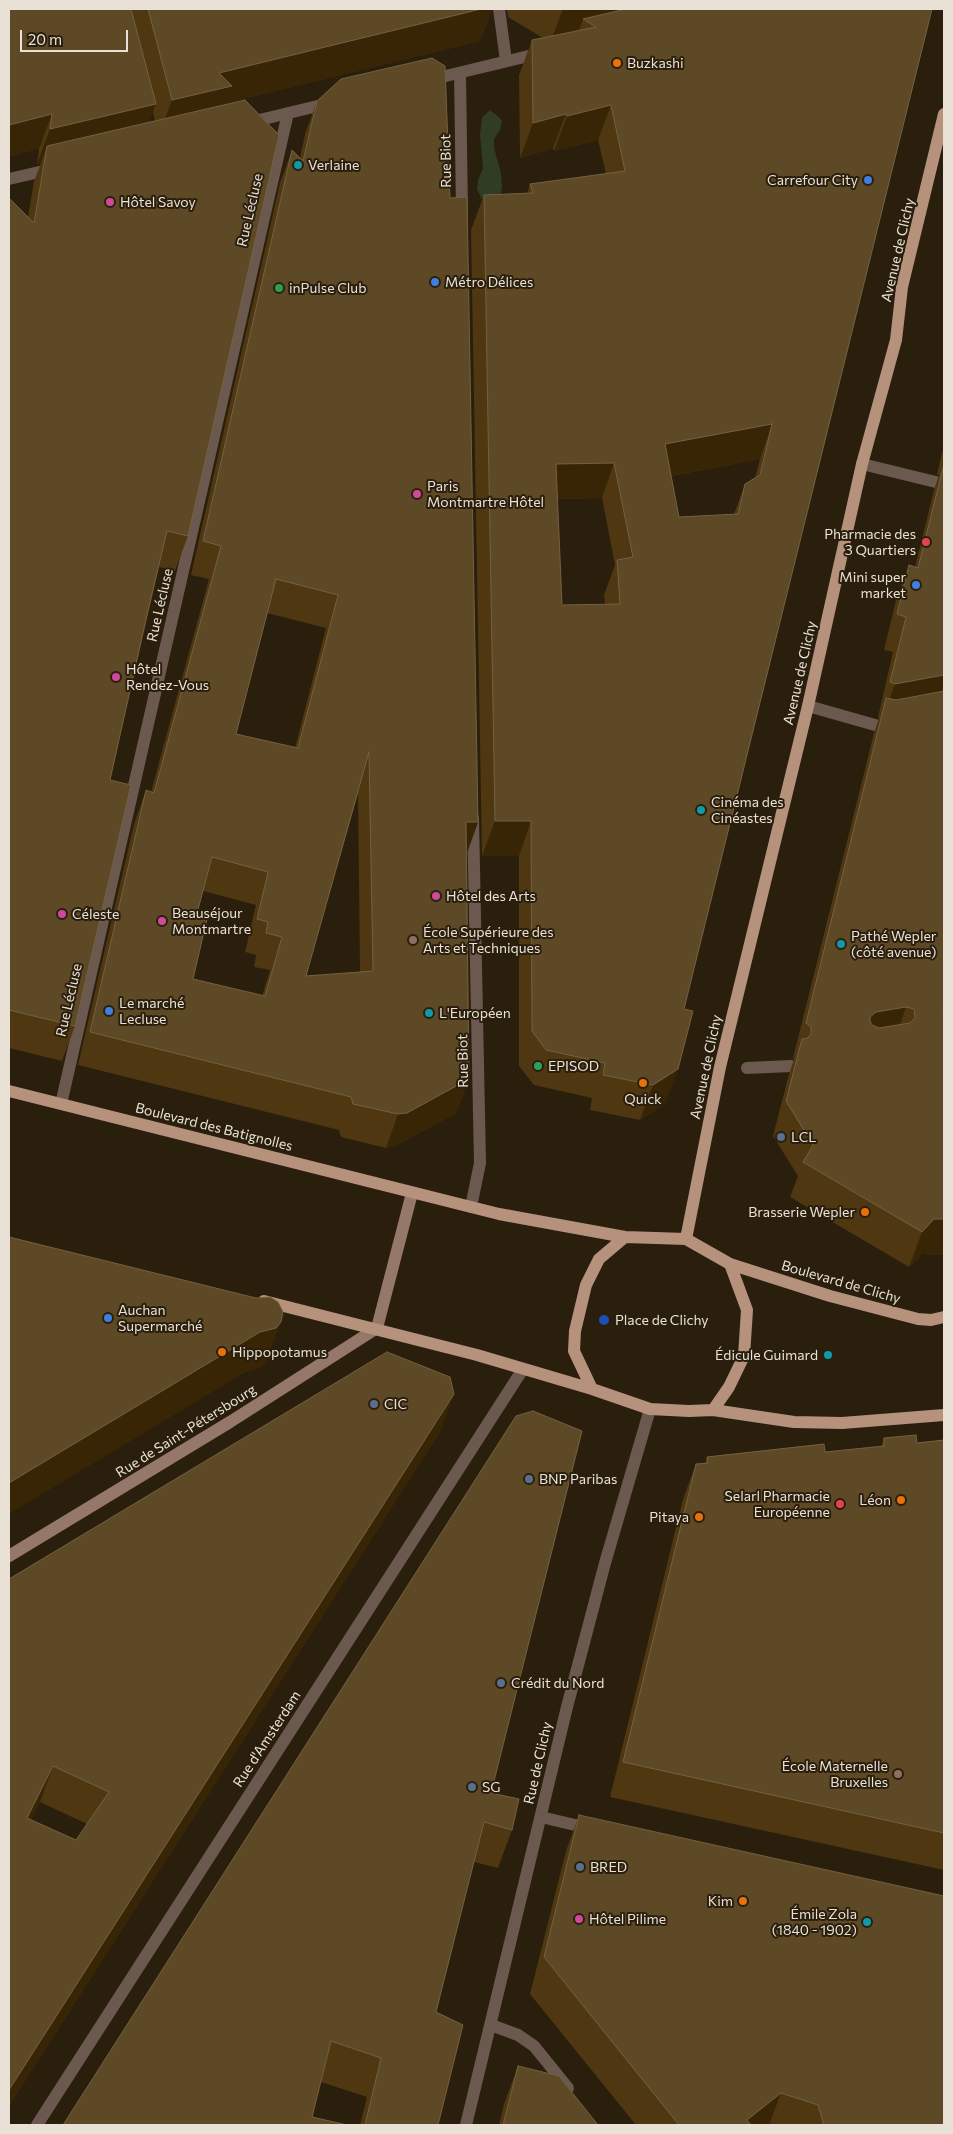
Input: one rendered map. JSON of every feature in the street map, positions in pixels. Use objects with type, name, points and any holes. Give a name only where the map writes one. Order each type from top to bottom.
[{"type":"main road","name":"Avenue de Clichy","points":[[686,1239],[720,1067],[808,706],[862,464],[896,340],[902,287],[944,114]]},
{"type":"main road","name":"Boulevard des Batignolles","points":[[9,1091],[412,1193]]},
{"type":"main road","points":[[377,1328],[412,1193],[554,1225],[625,1237],[686,1239],[730,1264],[748,1310],[744,1356],[729,1387],[713,1410]]},
{"type":"main road","points":[[592,1389],[574,1351],[575,1331],[586,1285],[599,1259],[625,1237]]},
{"type":"main road","name":"Boulevard de Clichy","points":[[730,1264],[830,1296],[918,1319],[931,1320],[944,1317]]},
{"type":"main road","points":[[248,1297],[377,1328],[592,1389],[650,1409],[713,1410],[794,1422],[842,1423],[944,1415]]},
{"type":"main road","name":"Rue de Saint-Pétersbourg","points":[[9,1556],[230,1422],[377,1328]]},
{"type":"street","points":[[499,9],[506,61]]},
{"type":"street","points":[[412,84],[550,50]]},
{"type":"street","name":"Rue Biot","points":[[460,73],[462,222]]},
{"type":"street","points":[[235,125],[346,99]]},
{"type":"street","name":"Rue Lécluse","points":[[61,1104],[288,113]]},
{"type":"street","points":[[9,179],[68,165]]},
{"type":"street","points":[[862,464],[944,484]]},
{"type":"street","points":[[808,706],[882,727],[909,722]]},
{"type":"street","name":"Rue Biot","points":[[471,1207],[480,1163],[473,808]]},
{"type":"street","points":[[748,1068],[791,1066]]},
{"type":"street","name":"Rue d'Amsterdam","points":[[36,2125],[523,1370]]},
{"type":"street","name":"Rue de Clichy","points":[[466,2125],[569,1697],[613,1535],[650,1409]]},
{"type":"street","points":[[541,1817],[607,1832]]},
{"type":"street","points":[[490,2025],[518,2035],[534,2046],[574,2096]]},
{"type":"green space","points":[[490,110],[502,122],[500,130],[494,139],[494,148],[501,173],[502,188],[499,200],[484,204],[477,189],[478,180],[483,168],[480,134],[482,118]]},
{"type":"building","points":[[9,9],[131,9],[156,104],[50,129],[52,114],[9,125]]},
{"type":"building","points":[[148,9],[481,9],[219,73],[232,86],[172,100]]},
{"type":"building","points":[[626,9],[932,9],[684,1009],[693,1011],[678,1069],[653,1085],[603,1075],[605,1063],[546,1050],[532,1031],[531,821],[495,821],[484,195],[533,193],[530,184],[625,171],[611,105],[533,123],[532,40],[596,27],[583,19]],"holes":[[[772,424],[760,475],[745,484],[738,514],[679,517],[665,444]],[[614,463],[633,557],[617,560],[620,604],[562,605],[556,464]]]},
{"type":"building","points":[[432,58],[445,66],[450,198],[467,197],[478,822],[466,822],[469,1079],[407,1113],[398,1114],[353,1104],[351,1097],[90,1032],[146,790],[154,793],[221,546],[203,541],[292,150],[303,161],[317,101],[341,79]],"holes":[[[276,579],[338,595],[298,748],[236,734]],[[369,752],[373,971],[306,976]],[[212,857],[268,872],[257,919],[268,922],[266,933],[282,937],[265,996],[193,979],[207,919],[196,917]]]},
{"type":"building","points":[[245,100],[279,135],[188,536],[167,531],[146,619],[110,780],[131,785],[75,1026],[9,1010],[9,198],[34,223],[47,146]]},
{"type":"building","points":[[944,464],[944,675],[895,684],[890,682],[906,617],[897,614],[909,565],[918,568]]},
{"type":"building","points":[[944,691],[944,1219],[934,1219],[922,1232],[803,1162],[813,1145],[786,1101],[802,1039],[808,1038],[811,1034],[811,1027],[806,1023],[886,698],[896,700]],"holes":[[[906,1007],[914,1009],[915,1018],[910,1023],[879,1028],[872,1025],[870,1021],[870,1017],[876,1012]]]},
{"type":"building","points":[[9,1237],[256,1298],[270,1297],[278,1302],[283,1312],[281,1322],[276,1328],[260,1332],[9,1483]]},
{"type":"building","points":[[387,1352],[450,1377],[454,1394],[9,2090],[9,1579]],"holes":[[[53,1766],[109,1792],[76,1840],[27,1818]]]},
{"type":"building","points":[[533,1411],[582,1431],[491,1793],[519,1799],[512,1830],[484,1822],[436,2012],[463,2025],[438,2125],[365,2125],[381,2058],[331,2041],[312,2117],[347,2125],[63,2125],[516,1416]]},
{"type":"building","points":[[916,1435],[917,1443],[944,1440],[944,1833],[623,1762],[696,1464],[708,1463],[707,1457],[824,1444],[825,1452],[884,1446],[884,1438]]},
{"type":"building","points":[[579,1815],[944,1896],[944,2125],[824,2125],[818,2105],[781,2093],[747,2120],[751,2125],[679,2125],[544,1957]]},
{"type":"building","points":[[518,2066],[559,2076],[598,2125],[503,2125]]},
{"type":"place","name":"Buzkashi","points":[[617,63]]},
{"type":"place","name":"Verlaine","points":[[298,165]]},
{"type":"place","name":"Carrefour City","points":[[868,180]]},
{"type":"place","name":"Hôtel Savoy","points":[[110,202]]},
{"type":"place","name":"Métro Délices","points":[[435,282]]},
{"type":"place","name":"inPulse Club","points":[[279,288]]},
{"type":"place","name":"Paris Montmartre Hôtel","points":[[417,494]]},
{"type":"place","name":"Pharmacie des 3 Quartiers","points":[[926,542]]},
{"type":"place","name":"Mini super market","points":[[916,585]]},
{"type":"place","name":"Hôtel Rendez-Vous","points":[[116,677]]},
{"type":"place","name":"Cinéma des Cinéastes","points":[[701,810]]},
{"type":"place","name":"Hôtel des Arts","points":[[436,896]]},
{"type":"place","name":"Céleste","points":[[62,914]]},
{"type":"place","name":"Beauséjour Montmartre","points":[[162,921]]},
{"type":"place","name":"École Supérieure des Arts et Techniques","points":[[413,940]]},
{"type":"place","name":"Pathé Wepler (côté avenue)","points":[[841,944]]},
{"type":"place","name":"Le marché Lecluse","points":[[109,1011]]},
{"type":"place","name":"L'Européen","points":[[429,1013]]},
{"type":"place","name":"EPISOD","points":[[538,1066]]},
{"type":"place","name":"Quick","points":[[643,1083]]},
{"type":"place","name":"LCL","points":[[781,1137]]},
{"type":"place","name":"Brasserie Wepler","points":[[865,1212]]},
{"type":"place","name":"Auchan Supermarché","points":[[108,1318]]},
{"type":"place","name":"Place de Clichy","points":[[604,1320]]},
{"type":"place","name":"Hippopotamus","points":[[222,1352]]},
{"type":"place","name":"Édicule Guimard","points":[[828,1355]]},
{"type":"place","name":"CIC","points":[[374,1404]]},
{"type":"place","name":"BNP Paribas","points":[[529,1479]]},
{"type":"place","name":"Léon","points":[[901,1500]]},
{"type":"place","name":"Selarl Pharmacie Européenne","points":[[840,1504]]},
{"type":"place","name":"Pitaya","points":[[699,1517]]},
{"type":"place","name":"Crédit du Nord","points":[[501,1683]]},
{"type":"place","name":"École Maternelle Bruxelles","points":[[898,1774]]},
{"type":"place","name":"SG","points":[[472,1787]]},
{"type":"place","name":"BRED","points":[[580,1867]]},
{"type":"place","name":"Kim","points":[[743,1901]]},
{"type":"place","name":"Hôtel Pilime","points":[[579,1919]]},
{"type":"place","name":"Émile Zola (1840 - 1902)","points":[[867,1922]]}]
